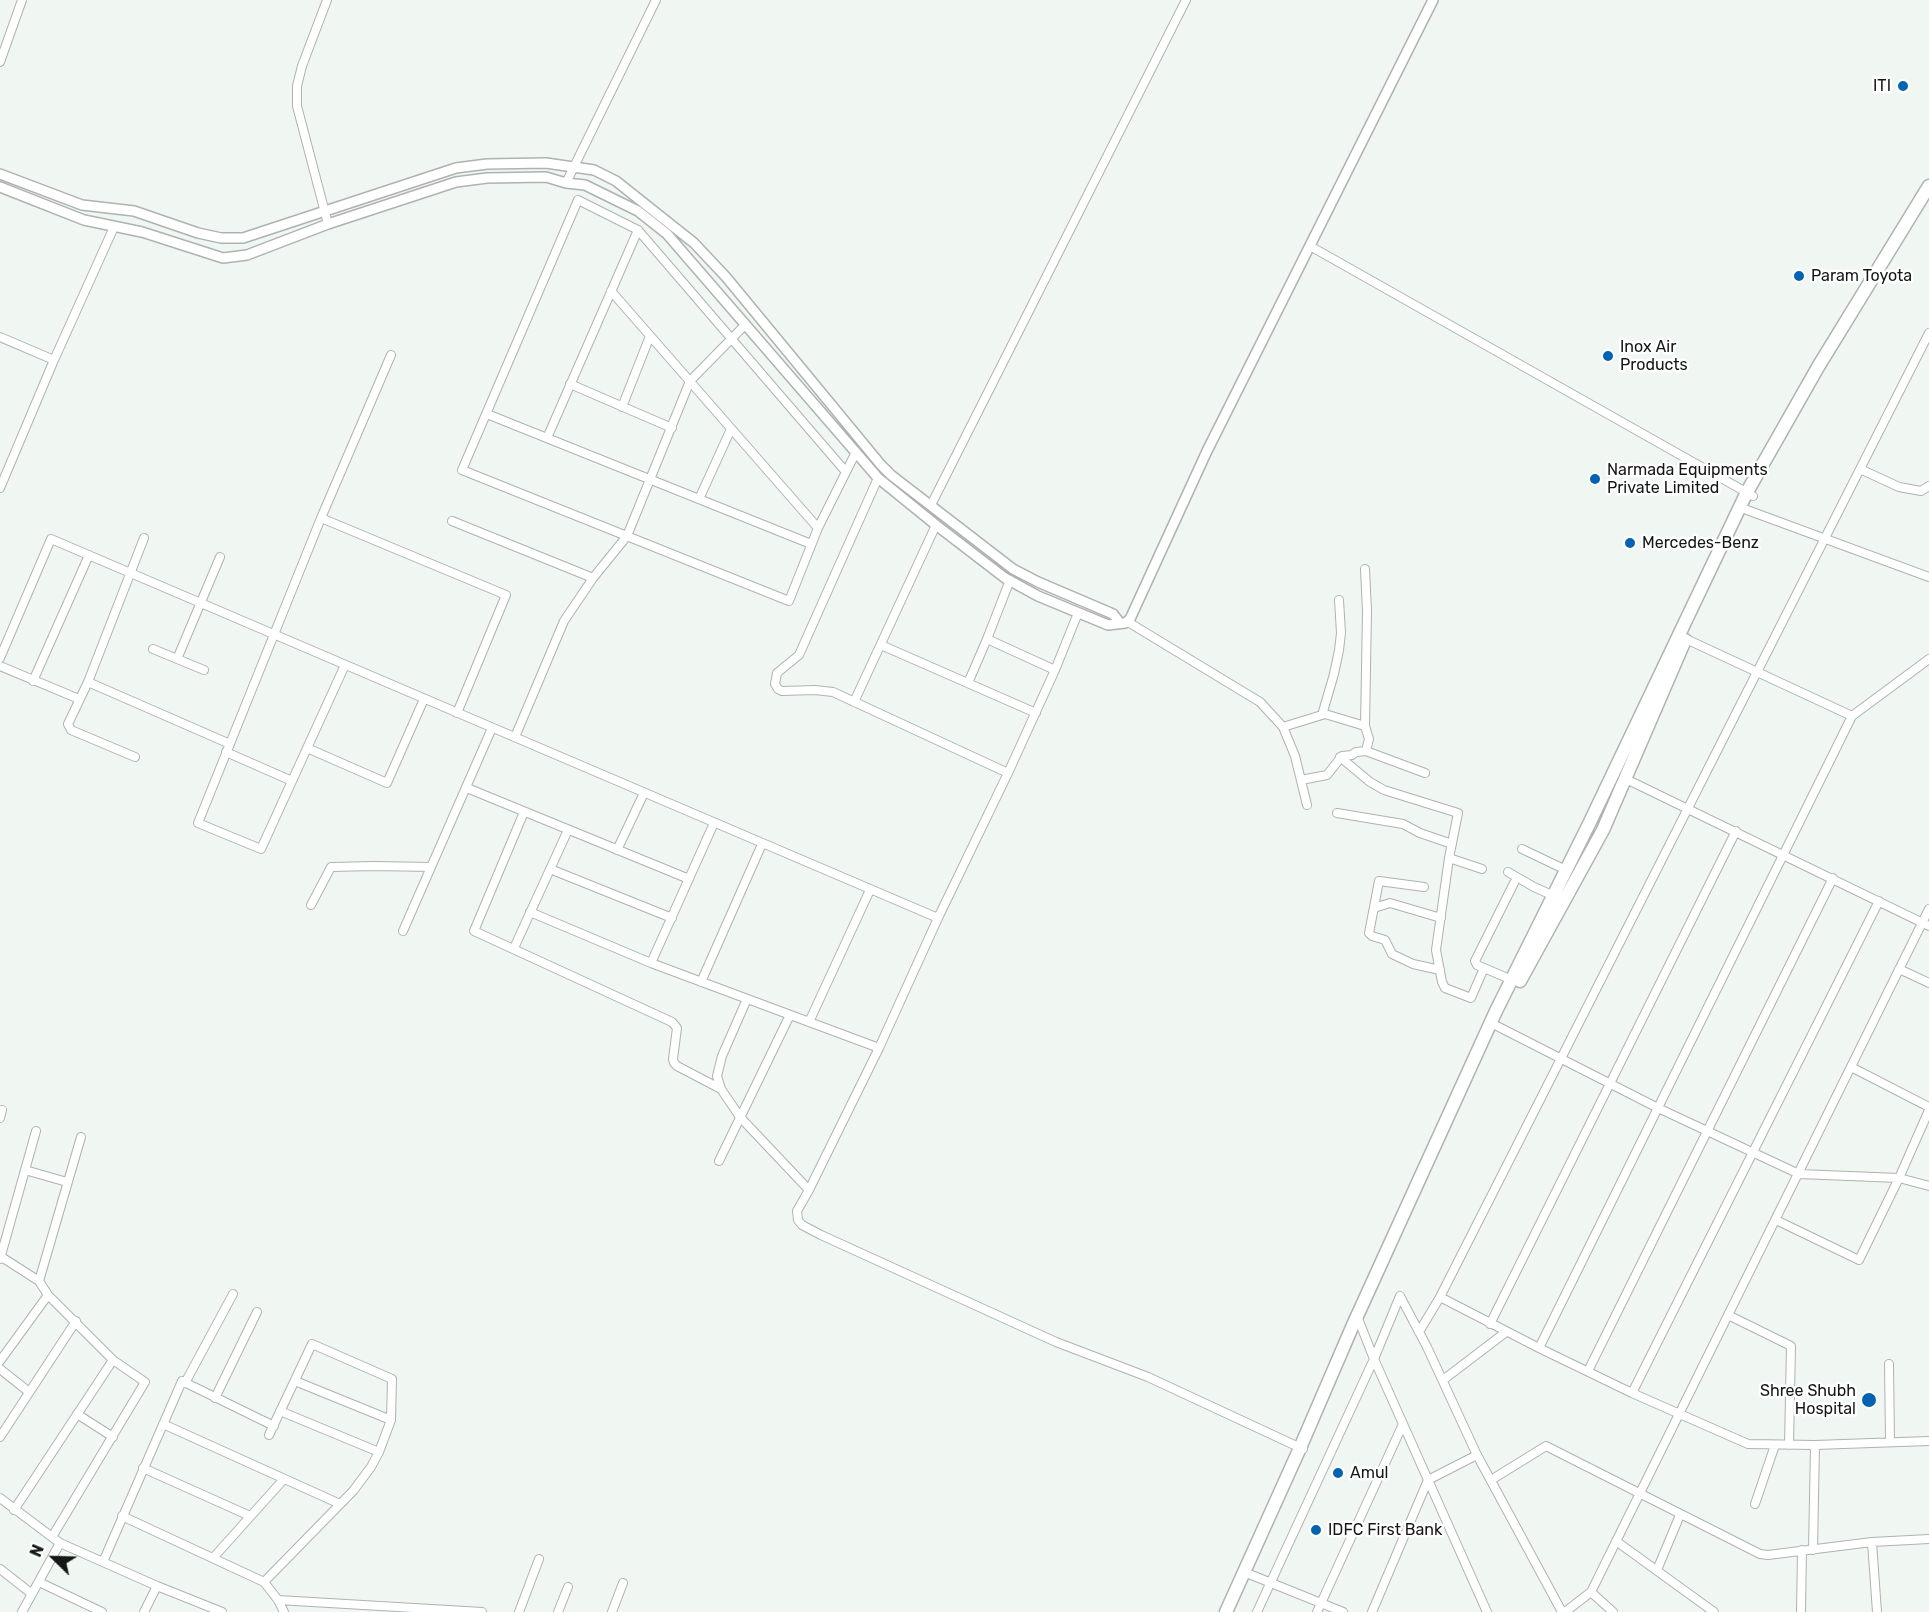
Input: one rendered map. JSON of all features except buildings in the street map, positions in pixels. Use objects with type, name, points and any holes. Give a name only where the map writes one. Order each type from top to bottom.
[{"type":"main road","points":[[1226,1612],[1302,1449],[1512,980],[1750,494],[1818,367],[1929,186]]},
{"type":"main road","points":[[1493,1024],[1603,830],[1686,639],[1747,510],[1750,494],[1929,198]]},
{"type":"main road","points":[[1232,1612],[1302,1449]]},
{"type":"street","points":[[0,63],[22,0]]},
{"type":"street","points":[[327,0],[302,66],[297,86],[297,105],[328,224]]},
{"type":"street","points":[[566,183],[656,0]]},
{"type":"street","points":[[931,505],[1186,0]]},
{"type":"street","points":[[1124,622],[1433,0]]},
{"type":"street","points":[[0,174],[82,205],[134,211],[198,233],[221,238],[243,238],[456,168],[487,164],[546,163],[594,170],[616,182],[694,243],[726,277],[881,465],[931,505],[1013,568],[1038,582],[1113,614],[1260,702],[1283,728],[1296,756],[1306,805]]},
{"type":"street","points":[[0,187],[84,220],[142,232],[223,258],[247,255],[328,224],[456,182],[487,178],[546,177],[566,183],[585,185],[638,211],[667,234],[878,478],[1010,580],[1038,596],[1108,625],[1124,622]]},
{"type":"street","points":[[846,472],[638,230],[578,200],[462,470],[789,601],[818,528],[846,472],[856,452]]},
{"type":"street","points":[[0,488],[114,227]]},
{"type":"street","points":[[547,438],[638,230]]},
{"type":"street","points":[[1310,246],[1750,494]]},
{"type":"street","points":[[611,291],[818,528]]},
{"type":"street","points":[[515,738],[564,621],[593,578],[627,536],[690,381],[746,325]]},
{"type":"street","points":[[1419,1332],[1440,1297],[1929,333]]},
{"type":"street","points":[[622,406],[650,336]]},
{"type":"street","points":[[0,337],[54,360]]},
{"type":"street","points":[[345,665],[261,849],[198,823],[321,518],[391,355]]},
{"type":"street","points":[[570,384],[672,428]]},
{"type":"street","points":[[487,414],[811,544]]},
{"type":"street","points":[[699,499],[731,429]]},
{"type":"street","points":[[1860,469],[1899,487],[1921,491],[1929,486]]},
{"type":"street","points":[[878,478],[799,655],[777,673],[775,678],[778,689],[833,692],[1008,773]]},
{"type":"street","points":[[1747,510],[1929,576]]},
{"type":"street","points":[[321,518],[506,595],[457,712]]},
{"type":"street","points":[[452,520],[593,578]]},
{"type":"street","points":[[854,702],[936,525]]},
{"type":"street","points":[[135,757],[71,730],[68,724],[88,682],[144,538]]},
{"type":"street","points":[[0,658],[51,539],[938,918]]},
{"type":"street","points":[[33,681],[89,555]]},
{"type":"street","points":[[177,659],[220,557]]},
{"type":"street","points":[[1365,569],[1367,611],[1365,726],[1369,736],[1366,751]]},
{"type":"street","points":[[968,683],[1010,580]]},
{"type":"street","points":[[1322,715],[1339,650],[1341,633],[1339,600]]},
{"type":"street","points":[[1078,613],[1036,713],[879,1048],[797,1211],[798,1220],[802,1225],[1045,1337],[1148,1377],[1302,1449]]},
{"type":"street","points":[[987,639],[1055,670]]},
{"type":"street","points":[[1686,639],[1852,716]]},
{"type":"street","points":[[881,645],[1036,713]]},
{"type":"street","points":[[153,650],[204,670]]},
{"type":"street","points":[[1539,1348],[1852,716],[1929,659]]},
{"type":"street","points":[[0,666],[79,699]]},
{"type":"street","points":[[88,682],[292,781]]},
{"type":"street","points":[[307,748],[387,783],[424,699]]},
{"type":"street","points":[[1283,728],[1322,715],[1365,726]]},
{"type":"street","points":[[403,931],[492,728]]},
{"type":"street","points":[[1300,780],[1327,775],[1340,757],[1366,751],[1425,773]]},
{"type":"street","points":[[1340,757],[1370,782],[1384,790],[1458,813],[1436,950],[1445,988],[1471,998],[1484,968]]},
{"type":"street","points":[[1626,779],[1926,924]]},
{"type":"street","points":[[467,788],[688,879]]},
{"type":"street","points":[[617,850],[644,793]]},
{"type":"street","points":[[524,812],[474,931],[672,1022],[677,1028],[674,1063],[721,1089]]},
{"type":"street","points":[[1337,813],[1403,824],[1420,833],[1452,844]]},
{"type":"street","points":[[651,963],[714,823]]},
{"type":"street","points":[[514,948],[568,830]]},
{"type":"street","points":[[1490,1324],[1737,831]]},
{"type":"street","points":[[701,982],[762,843]]},
{"type":"street","points":[[1522,849],[1566,870]]},
{"type":"street","points":[[1449,858],[1482,869]]},
{"type":"street","points":[[311,905],[331,867],[431,867]]},
{"type":"street","points":[[550,869],[672,918]]},
{"type":"street","points":[[1508,872],[1554,896]]},
{"type":"street","points":[[1588,1371],[1833,878]]},
{"type":"street","points":[[1424,887],[1379,881],[1370,934],[1384,939],[1390,952],[1402,959],[1417,966],[1440,970]]},
{"type":"street","points":[[1512,980],[1477,965],[1474,961],[1514,883]]},
{"type":"street","points":[[810,1022],[870,890]]},
{"type":"street","points":[[1632,1393],[1879,901]]},
{"type":"street","points":[[1374,908],[1390,903],[1441,918]]},
{"type":"street","points":[[1257,1612],[1374,1359],[1400,1296],[1443,1380],[1477,1455],[1564,1612],[1591,1592],[1899,969],[1926,924],[1929,909]]},
{"type":"street","points":[[530,912],[651,963],[879,1048]]},
{"type":"street","points":[[1899,969],[1929,983]]},
{"type":"street","points":[[747,999],[722,1056],[717,1076],[721,1089],[740,1117],[809,1190]]},
{"type":"street","points":[[719,1161],[790,1015]]},
{"type":"street","points":[[1493,1024],[1658,1108],[1799,1174],[1899,1178],[1929,1186]]},
{"type":"street","points":[[1776,1220],[1859,1260],[1899,1178],[1929,1108],[1851,1067]]},
{"type":"street","points":[[36,1131],[0,1257],[39,1281],[48,1295],[113,1359],[145,1382],[52,1537]]},
{"type":"street","points":[[39,1281],[81,1137]]},
{"type":"street","points":[[25,1170],[67,1182]]},
{"type":"street","points":[[103,1562],[182,1382],[185,1383],[233,1293]]},
{"type":"street","points":[[0,1361],[48,1295]]},
{"type":"street","points":[[1440,1297],[1632,1393],[1748,1444],[1815,1445],[1929,1441]]},
{"type":"street","points":[[215,1398],[257,1312]]},
{"type":"street","points":[[1728,1315],[1791,1346],[1789,1445]]},
{"type":"street","points":[[1360,1319],[1374,1359],[1487,1612]]},
{"type":"street","points":[[0,1437],[76,1321]]},
{"type":"street","points":[[1443,1380],[1506,1332]]},
{"type":"street","points":[[264,1582],[353,1491],[379,1452],[391,1420],[392,1379],[312,1344],[269,1435]]},
{"type":"street","points":[[14,1509],[113,1359]]},
{"type":"street","points":[[1889,1364],[1890,1442]]},
{"type":"street","points":[[0,1369],[29,1392]]},
{"type":"street","points":[[294,1381],[391,1420]]},
{"type":"street","points":[[185,1383],[274,1426]]},
{"type":"street","points":[[280,1411],[379,1452]]},
{"type":"street","points":[[77,1414],[113,1437]]},
{"type":"street","points":[[163,1424],[340,1504]]},
{"type":"street","points":[[1317,1612],[1403,1424]]},
{"type":"street","points":[[1755,1504],[1775,1445]]},
{"type":"street","points":[[1814,1550],[1815,1445]]},
{"type":"street","points":[[1491,1480],[1546,1446],[1760,1554],[1768,1555],[1872,1542],[1929,1539]]},
{"type":"street","points":[[1372,1612],[1428,1480],[1477,1455]]},
{"type":"street","points":[[143,1468],[250,1516]]},
{"type":"street","points":[[213,1558],[284,1479]]},
{"type":"street","points":[[0,1498],[60,1543],[222,1612]]},
{"type":"street","points":[[1657,1570],[1680,1515]]},
{"type":"street","points":[[122,1516],[264,1582],[284,1612]]},
{"type":"street","points":[[1616,1541],[1657,1570],[1704,1609],[1714,1612]]},
{"type":"street","points":[[1872,1542],[1877,1612]]},
{"type":"street","points":[[22,1612],[60,1543]]},
{"type":"street","points":[[1801,1612],[1802,1550]]},
{"type":"street","points":[[519,1612],[540,1559]]},
{"type":"street","points":[[0,1569],[32,1594]]},
{"type":"street","points":[[1249,1574],[1344,1612]]},
{"type":"street","points":[[39,1582],[102,1612]]},
{"type":"street","points":[[612,1612],[623,1583]]},
{"type":"street","points":[[144,1612],[157,1586]]},
{"type":"street","points":[[558,1612],[568,1587]]},
{"type":"street","points":[[1591,1592],[1613,1612]]},
{"type":"street","points":[[278,1600],[389,1609],[482,1612]]},
{"type":"place","name":"ITI","points":[[1903,86]]},
{"type":"place","name":"Param Toyota","points":[[1799,276]]},
{"type":"place","name":"Inox Air Products","points":[[1608,356]]},
{"type":"place","name":"Narmada Equipments Private Limited","points":[[1595,479]]},
{"type":"place","name":"Mercedes-Benz","points":[[1630,543]]},
{"type":"place","name":"Shree Shubh Hospital","points":[[1869,1400]]},
{"type":"place","name":"Amul","points":[[1338,1473]]},
{"type":"place","name":"IDFC First Bank","points":[[1316,1530]]}]
